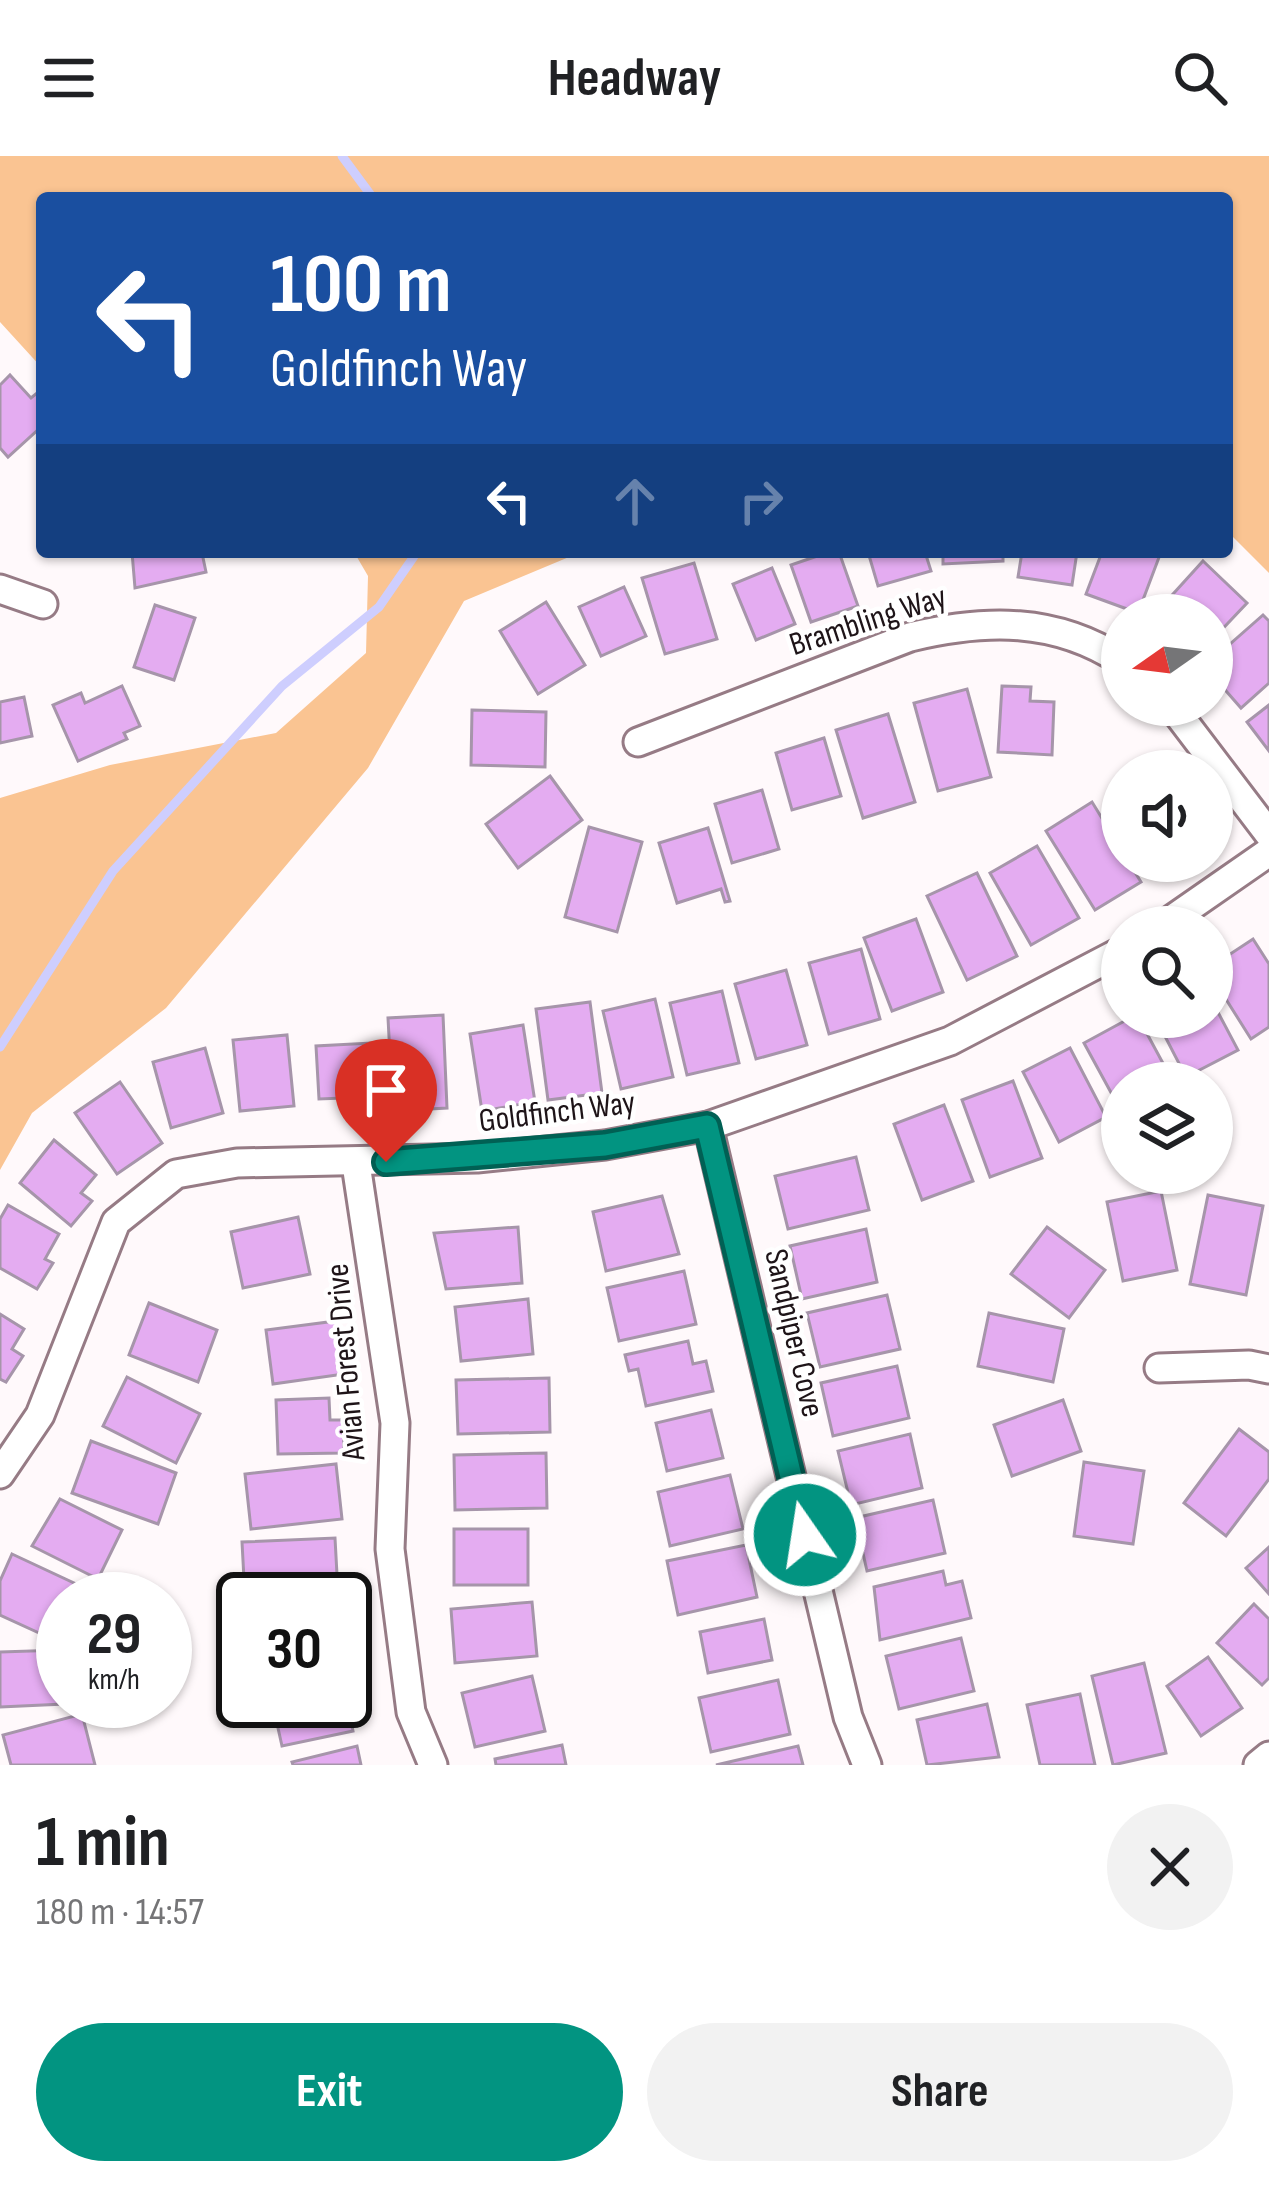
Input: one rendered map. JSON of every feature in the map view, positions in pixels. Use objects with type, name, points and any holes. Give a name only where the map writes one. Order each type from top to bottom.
[{"type":"street","points":[[0,589],[44,604]]},
{"type":"street","name":"Brambling Way","points":[[638,742],[910,638],[953,627],[1000,622],[1055,630],[1101,647]]},
{"type":"street","points":[[1187,726],[1269,834]]},
{"type":"street","points":[[1191,906],[1269,852]]},
{"type":"street","name":"Goldfinch Way","points":[[0,1474],[40,1415],[116,1222],[176,1174],[237,1163],[356,1163],[551,1151],[707,1126],[950,1041],[1101,963]]},
{"type":"street","name":"Sandpiper Cove","points":[[707,1126],[848,1717],[867,1765]]},
{"type":"street","name":"Avian Forest Drive","points":[[356,1163],[395,1423],[390,1549],[411,1712],[433,1765]]},
{"type":"street","points":[[1159,1368],[1249,1364],[1269,1369]]},
{"type":"street","points":[[1258,1765],[1269,1756]]},
{"type":"shaded area","points":[[0,156],[1269,156],[1269,573],[1233,537],[1233,192],[36,192],[36,361],[0,322]]},
{"type":"shaded area","points":[[358,558],[567,558],[464,601],[368,768],[166,1008],[32,1113],[0,1170],[0,798],[110,765],[276,733],[366,653],[368,576]]},
{"type":"building","points":[[10,375],[31,398],[36,394],[36,431],[8,457],[0,448],[0,385]]},
{"type":"building","points":[[132,558],[203,558],[206,572],[135,588]]},
{"type":"building","points":[[811,558],[841,558],[858,606],[811,622],[791,565]]},
{"type":"building","points":[[870,558],[927,558],[931,571],[878,586]]},
{"type":"building","points":[[943,558],[1003,558],[1003,561],[943,564]]},
{"type":"building","points":[[1021,558],[1076,558],[1072,585],[1018,577]]},
{"type":"building","points":[[1100,558],[1159,558],[1145,594],[1101,594],[1101,599],[1086,594]]},
{"type":"building","points":[[1203,561],[1247,603],[1233,618],[1233,594],[1173,594]]},
{"type":"building","points":[[694,563],[717,639],[665,654],[642,578]]},
{"type":"building","points":[[772,568],[795,624],[756,640],[733,584]]},
{"type":"building","points":[[624,587],[646,636],[601,656],[579,607]]},
{"type":"building","points":[[546,602],[585,665],[538,694],[500,631]]},
{"type":"building","points":[[155,605],[195,618],[174,680],[134,667]]},
{"type":"building","points":[[1263,615],[1269,621],[1269,683],[1241,708],[1233,699],[1233,641]]},
{"type":"building","points":[[122,686],[140,726],[124,733],[127,739],[78,761],[53,705],[81,693],[85,703]]},
{"type":"building","points":[[1002,686],[1031,687],[1030,701],[1054,702],[1052,755],[998,752]]},
{"type":"building","points":[[967,689],[991,777],[938,791],[914,703]]},
{"type":"building","points":[[24,697],[32,736],[0,743],[0,702]]},
{"type":"building","points":[[1269,705],[1269,751],[1247,722]]},
{"type":"building","points":[[472,710],[546,712],[545,767],[471,765]]},
{"type":"building","points":[[888,714],[915,802],[863,818],[836,730]]},
{"type":"building","points":[[824,738],[841,796],[792,810],[776,753]]},
{"type":"building","points":[[550,776],[582,820],[518,868],[486,824]]},
{"type":"building","points":[[762,790],[779,849],[732,863],[715,804]]},
{"type":"building","points":[[1092,802],[1101,817],[1101,882],[1141,882],[1095,910],[1046,831]]},
{"type":"building","points":[[589,827],[642,842],[617,932],[565,917]]},
{"type":"building","points":[[708,828],[730,901],[725,902],[721,889],[677,903],[659,843]]},
{"type":"building","points":[[1037,846],[1079,918],[1031,945],[990,873]]},
{"type":"building","points":[[977,873],[1017,956],[967,980],[927,896]]},
{"type":"building","points":[[916,919],[943,992],[892,1011],[864,938]]},
{"type":"building","points":[[1253,939],[1269,964],[1269,1027],[1251,1039],[1233,1010],[1233,952]]},
{"type":"building","points":[[861,949],[880,1019],[829,1034],[809,963]]},
{"type":"building","points":[[786,970],[807,1045],[756,1059],[735,984]]},
{"type":"building","points":[[722,991],[739,1063],[687,1075],[670,1003]]},
{"type":"building","points":[[655,999],[673,1077],[621,1089],[603,1011]]},
{"type":"building","points":[[590,1002],[602,1093],[548,1100],[536,1009]]},
{"type":"building","points":[[443,1015],[447,1108],[393,1111],[388,1018]]},
{"type":"building","points":[[523,1025],[535,1102],[482,1111],[470,1034]]},
{"type":"building","points":[[1101,1034],[1101,1038],[1149,1038],[1162,1062],[1101,1062],[1101,1074],[1084,1043]]},
{"type":"building","points":[[287,1035],[294,1106],[240,1111],[233,1040]]},
{"type":"building","points":[[1166,1038],[1232,1038],[1238,1050],[1215,1062],[1178,1062]]},
{"type":"building","points":[[371,1043],[374,1110],[344,1112],[343,1098],[319,1099],[316,1046]]},
{"type":"building","points":[[205,1048],[223,1113],[171,1128],[153,1062]]},
{"type":"building","points":[[1070,1048],[1101,1107],[1101,1120],[1059,1142],[1023,1072]]},
{"type":"building","points":[[1013,1081],[1042,1158],[990,1177],[962,1100]]},
{"type":"building","points":[[120,1082],[162,1143],[117,1174],[75,1113]]},
{"type":"building","points":[[944,1105],[973,1181],[922,1200],[894,1124]]},
{"type":"building","points":[[54,1140],[96,1175],[81,1193],[92,1201],[71,1226],[20,1183]]},
{"type":"building","points":[[856,1157],[869,1210],[788,1229],[775,1176]]},
{"type":"building","points":[[1162,1194],[1177,1270],[1123,1281],[1107,1202]]},
{"type":"building","points":[[1208,1195],[1263,1206],[1246,1295],[1190,1284]]},
{"type":"building","points":[[662,1196],[679,1254],[606,1271],[593,1212]]},
{"type":"building","points":[[8,1205],[59,1234],[45,1259],[53,1263],[37,1289],[0,1268],[0,1219]]},
{"type":"building","points":[[298,1217],[310,1274],[243,1288],[231,1232]]},
{"type":"building","points":[[518,1227],[522,1283],[446,1289],[434,1233]]},
{"type":"building","points":[[1047,1227],[1105,1270],[1069,1318],[1011,1274]]},
{"type":"building","points":[[866,1229],[877,1282],[802,1299],[790,1246]]},
{"type":"building","points":[[684,1271],[696,1324],[619,1341],[607,1288]]},
{"type":"building","points":[[887,1295],[900,1349],[820,1367],[807,1313]]},
{"type":"building","points":[[528,1299],[533,1354],[461,1361],[455,1307]]},
{"type":"building","points":[[149,1303],[217,1330],[198,1382],[129,1355]]},
{"type":"building","points":[[989,1313],[1064,1329],[1053,1382],[978,1366]]},
{"type":"building","points":[[0,1314],[24,1329],[12,1349],[23,1356],[6,1382],[0,1379]]},
{"type":"building","points":[[336,1321],[344,1374],[273,1384],[266,1330]]},
{"type":"building","points":[[688,1341],[693,1364],[706,1361],[713,1391],[646,1406],[638,1369],[629,1371],[625,1355]]},
{"type":"building","points":[[897,1366],[909,1418],[833,1436],[821,1383]]},
{"type":"building","points":[[127,1377],[200,1414],[176,1463],[103,1426]]},
{"type":"building","points":[[549,1378],[550,1432],[458,1434],[456,1380]]},
{"type":"building","points":[[329,1398],[330,1420],[343,1420],[344,1453],[278,1454],[276,1400]]},
{"type":"building","points":[[1063,1400],[1081,1451],[1012,1476],[994,1425]]},
{"type":"building","points":[[711,1410],[723,1458],[667,1471],[656,1423]]},
{"type":"building","points":[[1239,1429],[1269,1452],[1269,1479],[1226,1536],[1184,1503]]},
{"type":"building","points":[[910,1434],[922,1488],[851,1505],[838,1451]]},
{"type":"building","points":[[91,1441],[176,1473],[158,1524],[72,1493]]},
{"type":"building","points":[[546,1453],[547,1508],[455,1510],[454,1455]]},
{"type":"building","points":[[1084,1462],[1144,1471],[1133,1544],[1074,1536]]},
{"type":"building","points":[[336,1464],[342,1519],[251,1529],[245,1474]]},
{"type":"building","points":[[730,1475],[743,1529],[670,1546],[658,1492]]},
{"type":"building","points":[[60,1499],[122,1530],[101,1572],[84,1572],[32,1546]]},
{"type":"building","points":[[933,1500],[945,1553],[867,1571],[855,1518]]},
{"type":"building","points":[[454,1529],[528,1529],[528,1585],[454,1585]]},
{"type":"building","points":[[335,1538],[337,1572],[244,1572],[242,1542]]},
{"type":"building","points":[[746,1545],[757,1597],[678,1615],[667,1561]]},
{"type":"building","points":[[1269,1547],[1269,1594],[1246,1568]]},
{"type":"building","points":[[12,1554],[50,1572],[36,1572],[36,1632],[0,1615],[0,1581]]},
{"type":"building","points":[[943,1571],[946,1585],[962,1581],[971,1618],[880,1640],[874,1587]]},
{"type":"building","points":[[532,1602],[537,1656],[455,1663],[451,1609]]},
{"type":"building","points":[[1254,1604],[1269,1619],[1269,1678],[1262,1685],[1217,1643]]},
{"type":"building","points":[[764,1619],[772,1660],[708,1673],[700,1632]]},
{"type":"building","points":[[961,1638],[974,1691],[899,1709],[886,1656]]},
{"type":"building","points":[[36,1651],[36,1705],[0,1707],[0,1652]]},
{"type":"building","points":[[1208,1657],[1242,1708],[1201,1736],[1167,1686]]},
{"type":"building","points":[[1144,1663],[1166,1753],[1113,1765],[1092,1676]]},
{"type":"building","points":[[532,1676],[545,1731],[475,1747],[462,1693]]},
{"type":"building","points":[[778,1680],[790,1734],[711,1752],[699,1698]]},
{"type":"building","points":[[1080,1694],[1095,1765],[1040,1765],[1027,1705]]},
{"type":"building","points":[[987,1704],[999,1757],[927,1765],[917,1720]]},
{"type":"building","points":[[36,1726],[86,1728],[95,1765],[11,1765],[3,1735]]},
{"type":"building","points":[[278,1728],[352,1728],[353,1731],[282,1746]]},
{"type":"building","points":[[562,1745],[566,1765],[496,1765],[495,1759]]},
{"type":"building","points":[[357,1746],[361,1765],[292,1762]]},
{"type":"building","points":[[798,1746],[803,1765],[716,1765]]},
{"type":"waterway","points":[[342,156],[369,192]]},
{"type":"waterway","points":[[0,1047],[113,871],[282,686],[379,607],[413,558]]},
{"type":"route","points":[[386,1162],[605,1145],[707,1126],[805,1535]]}]
